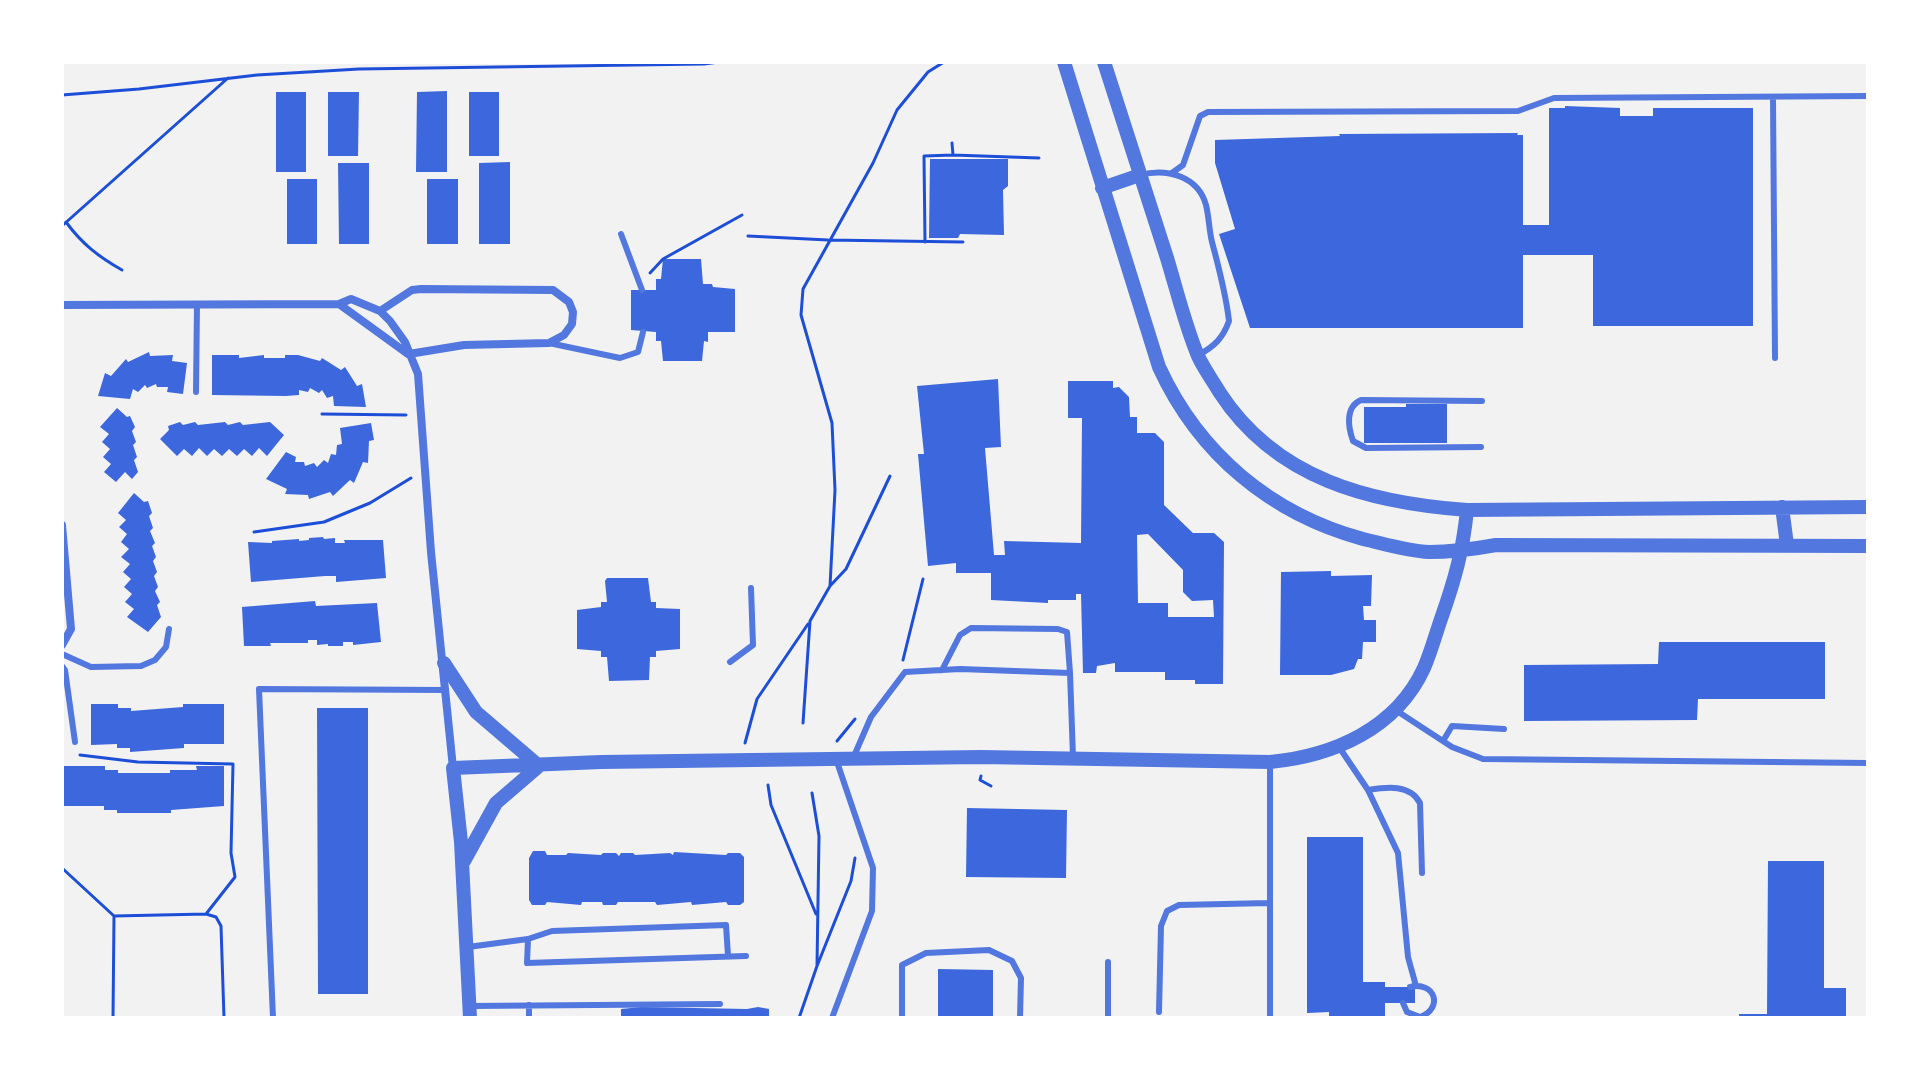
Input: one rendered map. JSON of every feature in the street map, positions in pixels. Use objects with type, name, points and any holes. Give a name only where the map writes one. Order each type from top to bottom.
[{"type":"street","points":[[1064,62],[1159,367],[1180,408],[1207,445],[1254,488],[1282,506],[1350,535],[1409,550],[1463,551],[1496,545],[1868,546]]},
{"type":"street","points":[[1104,62],[1198,355],[1228,405],[1248,429],[1293,465],[1343,487],[1437,508],[1868,507]]},
{"type":"street","points":[[1102,188],[1140,175]]},
{"type":"street","points":[[339,304],[409,354],[464,345],[549,343],[568,332],[573,318],[567,298],[553,290],[412,290],[380,311]]},
{"type":"street","points":[[62,305],[339,304],[351,299],[380,311],[399,332],[418,374],[431,552],[462,865],[470,1012]]},
{"type":"street","points":[[1782,507],[1787,545]]},
{"type":"street","points":[[453,768],[601,762],[1073,757],[1270,762],[1317,755],[1355,740],[1395,710],[1414,686],[1424,668],[1463,551],[1467,510]]},
{"type":"street","points":[[62,525],[64,593],[71,629],[62,645]]},
{"type":"street","points":[[444,663],[476,712],[539,766]]},
{"type":"street","points":[[462,865],[496,803],[539,766]]},
{"type":"lane","points":[[1172,173],[1183,165],[1200,116],[1208,112],[1518,111],[1554,98],[1868,96]]},
{"type":"lane","points":[[1773,98],[1775,358]]},
{"type":"lane","points":[[1140,175],[1172,173],[1190,181],[1202,197],[1229,321],[1226,331],[1213,347],[1198,355]]},
{"type":"lane","points":[[621,234],[642,290]]},
{"type":"lane","points":[[196,392],[197,303]]},
{"type":"lane","points":[[549,343],[625,358],[638,352],[643,332]]},
{"type":"lane","points":[[1481,447],[1366,448],[1353,441],[1349,425],[1351,407],[1361,400],[1482,401]]},
{"type":"lane","points":[[730,662],[753,645],[751,588]]},
{"type":"lane","points":[[942,670],[960,635],[971,628],[1058,629],[1067,632],[1073,757]]},
{"type":"lane","points":[[62,654],[91,667],[141,666],[155,660],[166,647],[169,629]]},
{"type":"lane","points":[[62,666],[75,742]]},
{"type":"lane","points":[[852,760],[871,717],[905,672],[1070,673]]},
{"type":"lane","points":[[273,1018],[259,689],[447,690]]},
{"type":"lane","points":[[1395,710],[1443,741],[1483,759],[1868,763]]},
{"type":"lane","points":[[1443,741],[1452,726],[1504,729]]},
{"type":"lane","points":[[1339,747],[1368,790],[1398,853],[1413,986],[1424,987],[1431,992],[1434,1002],[1432,1010],[1425,1016],[1414,1017],[1407,1012],[1403,1003]]},
{"type":"lane","points":[[829,759],[873,868],[872,911],[832,1018]]},
{"type":"lane","points":[[1270,762],[1270,1018]]},
{"type":"lane","points":[[1368,790],[1401,788],[1418,797],[1422,873]]},
{"type":"lane","points":[[1159,1012],[1161,926],[1167,911],[1179,905],[1270,903]]},
{"type":"lane","points":[[466,948],[528,939],[552,931],[726,925],[728,956]]},
{"type":"lane","points":[[528,939],[527,963],[746,956]]},
{"type":"lane","points":[[902,1018],[902,965],[926,953],[989,950],[1012,961],[1021,978],[1020,1018]]},
{"type":"lane","points":[[1108,962],[1108,1018]]},
{"type":"lane","points":[[470,1012],[529,1005],[720,1004]]},
{"type":"lane","points":[[529,1005],[529,1018]]},
{"type":"path","points":[[62,95],[228,78],[359,69],[719,62]]},
{"type":"path","points":[[830,586],[835,490],[832,423],[801,315],[803,289],[873,163],[897,110],[928,72],[944,62]]},
{"type":"path","points":[[122,270],[98,257],[64,224],[228,78]]},
{"type":"path","points":[[952,143],[953,155]]},
{"type":"path","points":[[925,242],[924,156],[1039,158]]},
{"type":"path","points":[[641,281],[663,259],[742,215]]},
{"type":"path","points":[[748,236],[963,242]]},
{"type":"path","points":[[322,414],[389,417],[422,414]]},
{"type":"path","points":[[254,532],[324,522],[370,503],[426,470]]},
{"type":"path","points":[[741,761],[757,699],[830,586],[846,569],[890,476]]},
{"type":"path","points":[[896,669],[906,657],[923,579]]},
{"type":"path","points":[[803,723],[810,621]]},
{"type":"path","points":[[829,759],[857,717]]},
{"type":"path","points":[[68,754],[138,762],[233,764],[231,853],[235,877],[206,914]]},
{"type":"path","points":[[981,776],[980,780],[991,786]]},
{"type":"path","points":[[768,785],[771,805],[785,843],[818,917]]},
{"type":"path","points":[[812,793],[819,836],[817,966]]},
{"type":"path","points":[[799,1018],[851,881],[857,853]]},
{"type":"path","points":[[62,868],[114,916],[206,914],[216,917],[221,926],[224,1018]]},
{"type":"path","points":[[113,1018],[114,916]]},
{"type":"building","points":[[447,91],[447,172],[416,172],[417,92]]},
{"type":"building","points":[[276,92],[306,92],[306,172],[276,172]]},
{"type":"building","points":[[328,92],[359,92],[358,156],[328,156]]},
{"type":"building","points":[[469,92],[499,92],[499,156],[469,156]]},
{"type":"building","points":[[1549,108],[1620,108],[1620,116],[1653,116],[1653,108],[1753,108],[1753,326],[1593,326],[1593,255],[1523,255],[1523,328],[1250,328],[1219,234],[1235,229],[1215,163],[1215,140],[1339,134],[1518,133],[1523,135],[1523,225],[1549,225]]},
{"type":"building","points":[[930,159],[1008,159],[1008,186],[1003,190],[1004,235],[960,234],[958,238],[929,238]]},
{"type":"building","points":[[510,162],[510,244],[479,244],[479,163]]},
{"type":"building","points":[[338,163],[369,163],[369,244],[339,244]]},
{"type":"building","points":[[287,179],[317,179],[317,244],[287,244]]},
{"type":"building","points":[[427,179],[458,179],[458,244],[427,244]]},
{"type":"building","points":[[663,259],[701,259],[703,284],[735,289],[735,332],[708,332],[702,361],[663,361],[661,341],[656,341],[656,332],[631,330],[631,290],[656,290],[656,279],[661,279]]},
{"type":"building","points":[[149,352],[150,356],[173,355],[172,361],[187,363],[183,394],[167,392],[168,387],[157,387],[156,384],[147,388],[145,385],[138,392],[133,389],[130,399],[98,396],[105,373],[111,376],[126,359],[128,362]]},
{"type":"building","points":[[212,355],[285,358],[285,355],[298,355],[320,361],[322,358],[341,370],[345,367],[357,386],[362,384],[366,407],[334,406],[333,396],[327,398],[322,390],[319,393],[310,388],[308,392],[299,390],[299,395],[286,396],[212,395]]},
{"type":"building","points":[[998,379],[1001,447],[985,448],[994,555],[1005,555],[1004,541],[1081,543],[1082,418],[1068,418],[1068,381],[1113,381],[1113,388],[1119,387],[1129,397],[1130,417],[1137,417],[1137,433],[1155,433],[1164,442],[1164,505],[1193,533],[1214,533],[1224,542],[1223,684],[1165,680],[1165,672],[1115,672],[1115,663],[1097,666],[1096,673],[1083,673],[1081,594],[1076,594],[1076,600],[1048,600],[1048,603],[991,600],[991,573],[956,573],[956,563],[928,566],[918,454],[924,454],[917,386]],"holes":[[[1148,534],[1183,570],[1183,592],[1192,601],[1213,600],[1214,617],[1168,617],[1168,603],[1138,603],[1137,535]]]},
{"type":"building","points":[[1406,404],[1447,404],[1447,443],[1364,443],[1364,407],[1406,407]]},
{"type":"building","points":[[117,408],[127,417],[130,416],[135,427],[132,431],[138,472],[132,479],[125,472],[116,482],[104,472],[111,464],[103,457],[110,449],[102,442],[109,434],[100,427]]},
{"type":"building","points":[[180,422],[183,425],[195,422],[198,425],[225,422],[228,425],[240,422],[243,425],[270,422],[284,435],[267,456],[259,448],[252,456],[244,449],[237,456],[229,449],[222,456],[214,449],[207,456],[199,448],[192,456],[184,449],[177,456],[160,439],[169,430],[168,426]]},
{"type":"building","points":[[371,423],[374,440],[369,441],[368,463],[363,462],[354,483],[350,480],[333,496],[330,492],[309,499],[308,495],[285,494],[287,489],[266,479],[286,452],[296,457],[295,462],[304,462],[305,466],[314,463],[317,467],[324,460],[328,463],[331,454],[336,455],[337,445],[342,444],[340,428]]},
{"type":"building","points":[[134,493],[144,502],[148,501],[152,513],[149,516],[153,528],[150,531],[155,543],[152,546],[157,572],[154,576],[158,587],[155,591],[161,617],[148,632],[127,617],[134,609],[125,602],[132,594],[124,587],[131,579],[123,572],[130,564],[121,557],[129,549],[121,542],[127,534],[119,527],[126,520],[118,513]]},
{"type":"building","points":[[335,538],[335,543],[345,543],[344,540],[383,540],[386,578],[336,582],[336,576],[325,576],[251,582],[248,542],[272,543]]},
{"type":"building","points":[[1331,571],[1331,576],[1372,575],[1371,606],[1363,606],[1364,620],[1376,620],[1376,642],[1363,642],[1362,659],[1358,659],[1354,669],[1331,675],[1280,675],[1281,572]]},
{"type":"building","points":[[607,578],[648,578],[651,602],[656,602],[656,608],[680,609],[680,649],[656,651],[656,657],[650,657],[649,680],[609,681],[607,657],[601,657],[601,651],[577,649],[577,610],[601,607],[601,602],[607,602]]},
{"type":"building","points":[[315,601],[316,606],[377,603],[381,642],[353,645],[353,642],[343,642],[343,646],[328,646],[317,645],[317,640],[308,640],[308,643],[244,646],[242,607]]},
{"type":"building","points":[[1659,642],[1825,642],[1825,699],[1698,699],[1697,720],[1524,721],[1524,665],[1658,664]]},
{"type":"building","points":[[91,704],[118,704],[118,708],[131,708],[131,711],[183,707],[183,704],[224,704],[224,744],[184,744],[184,748],[130,752],[130,748],[117,748],[117,744],[91,745]]},
{"type":"building","points":[[317,708],[368,708],[368,994],[318,994]]},
{"type":"building","points":[[64,766],[105,766],[105,770],[118,770],[118,773],[170,773],[170,770],[197,770],[196,766],[224,766],[224,806],[171,810],[171,813],[117,813],[117,810],[104,810],[104,806],[64,806]]},
{"type":"building","points":[[967,808],[1067,810],[1066,878],[966,877]]},
{"type":"building","points":[[1307,837],[1363,837],[1363,982],[1385,982],[1385,987],[1415,987],[1415,1003],[1385,1003],[1385,1018],[1329,1018],[1329,1012],[1307,1013]]},
{"type":"building","points":[[533,851],[545,851],[547,855],[616,853],[619,856],[621,853],[740,853],[744,857],[744,902],[740,905],[728,905],[726,902],[657,905],[655,902],[618,902],[616,905],[603,905],[602,902],[582,902],[581,905],[547,902],[545,905],[532,905],[529,900],[529,858]]},
{"type":"building","points":[[1768,861],[1824,861],[1824,988],[1846,988],[1846,1018],[1739,1018],[1739,1014],[1767,1014]]},
{"type":"building","points":[[938,969],[993,970],[993,1018],[938,1018]]},
{"type":"building","points":[[758,1007],[769,1009],[769,1018],[621,1018],[621,1009]]}]
